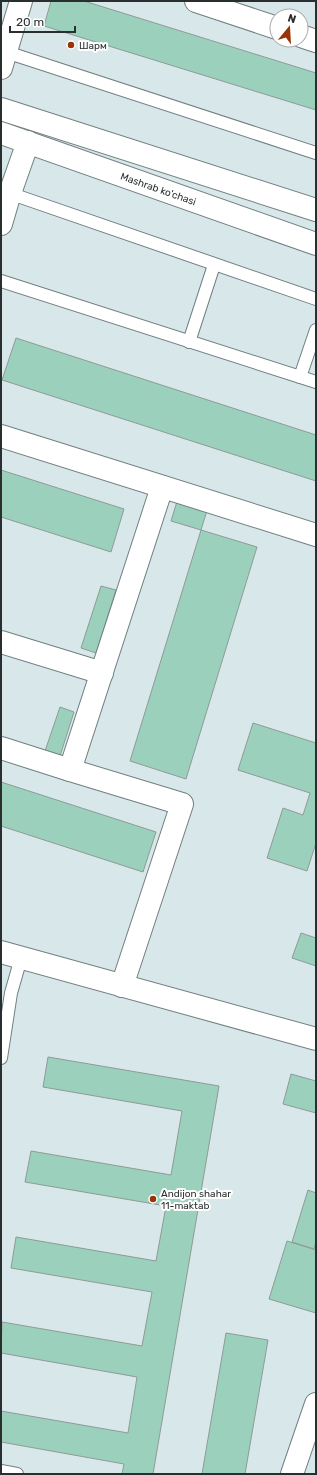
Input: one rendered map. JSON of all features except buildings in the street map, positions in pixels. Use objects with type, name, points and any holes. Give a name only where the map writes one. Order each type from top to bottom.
[{"type":"street","points":[[3,60],[21,1]]},
{"type":"street","points":[[196,1],[269,25]]},
{"type":"street","points":[[1,109],[316,210]]},
{"type":"street","name":"Mashrab ko'chasi","points":[[1,133],[316,244]]},
{"type":"street","points":[[1,224],[6,192],[28,142]]},
{"type":"street","points":[[1,436],[316,534]]},
{"type":"street","points":[[70,770],[162,487]]},
{"type":"street","points":[[1,642],[102,673]]},
{"type":"street","points":[[1,748],[182,804],[122,986]]},
{"type":"street","points":[[11,955],[316,1039]]},
{"type":"street","points":[[292,1474],[316,1404]]},
{"type":"lane","points":[[3,60],[316,153]]},
{"type":"lane","points":[[6,192],[316,299]]},
{"type":"lane","points":[[189,342],[214,265]]},
{"type":"lane","points":[[1,281],[316,382]]},
{"type":"lane","points":[[300,377],[316,330]]},
{"type":"lane","points":[[1,1058],[11,993],[11,955]]},
{"type":"lane","points":[[1,1471],[17,1474]]},
{"type":"place","name":"Шарм","points":[[71,45]]},
{"type":"place","name":"Andijon shahar 11-maktab","points":[[153,1199]]}]
